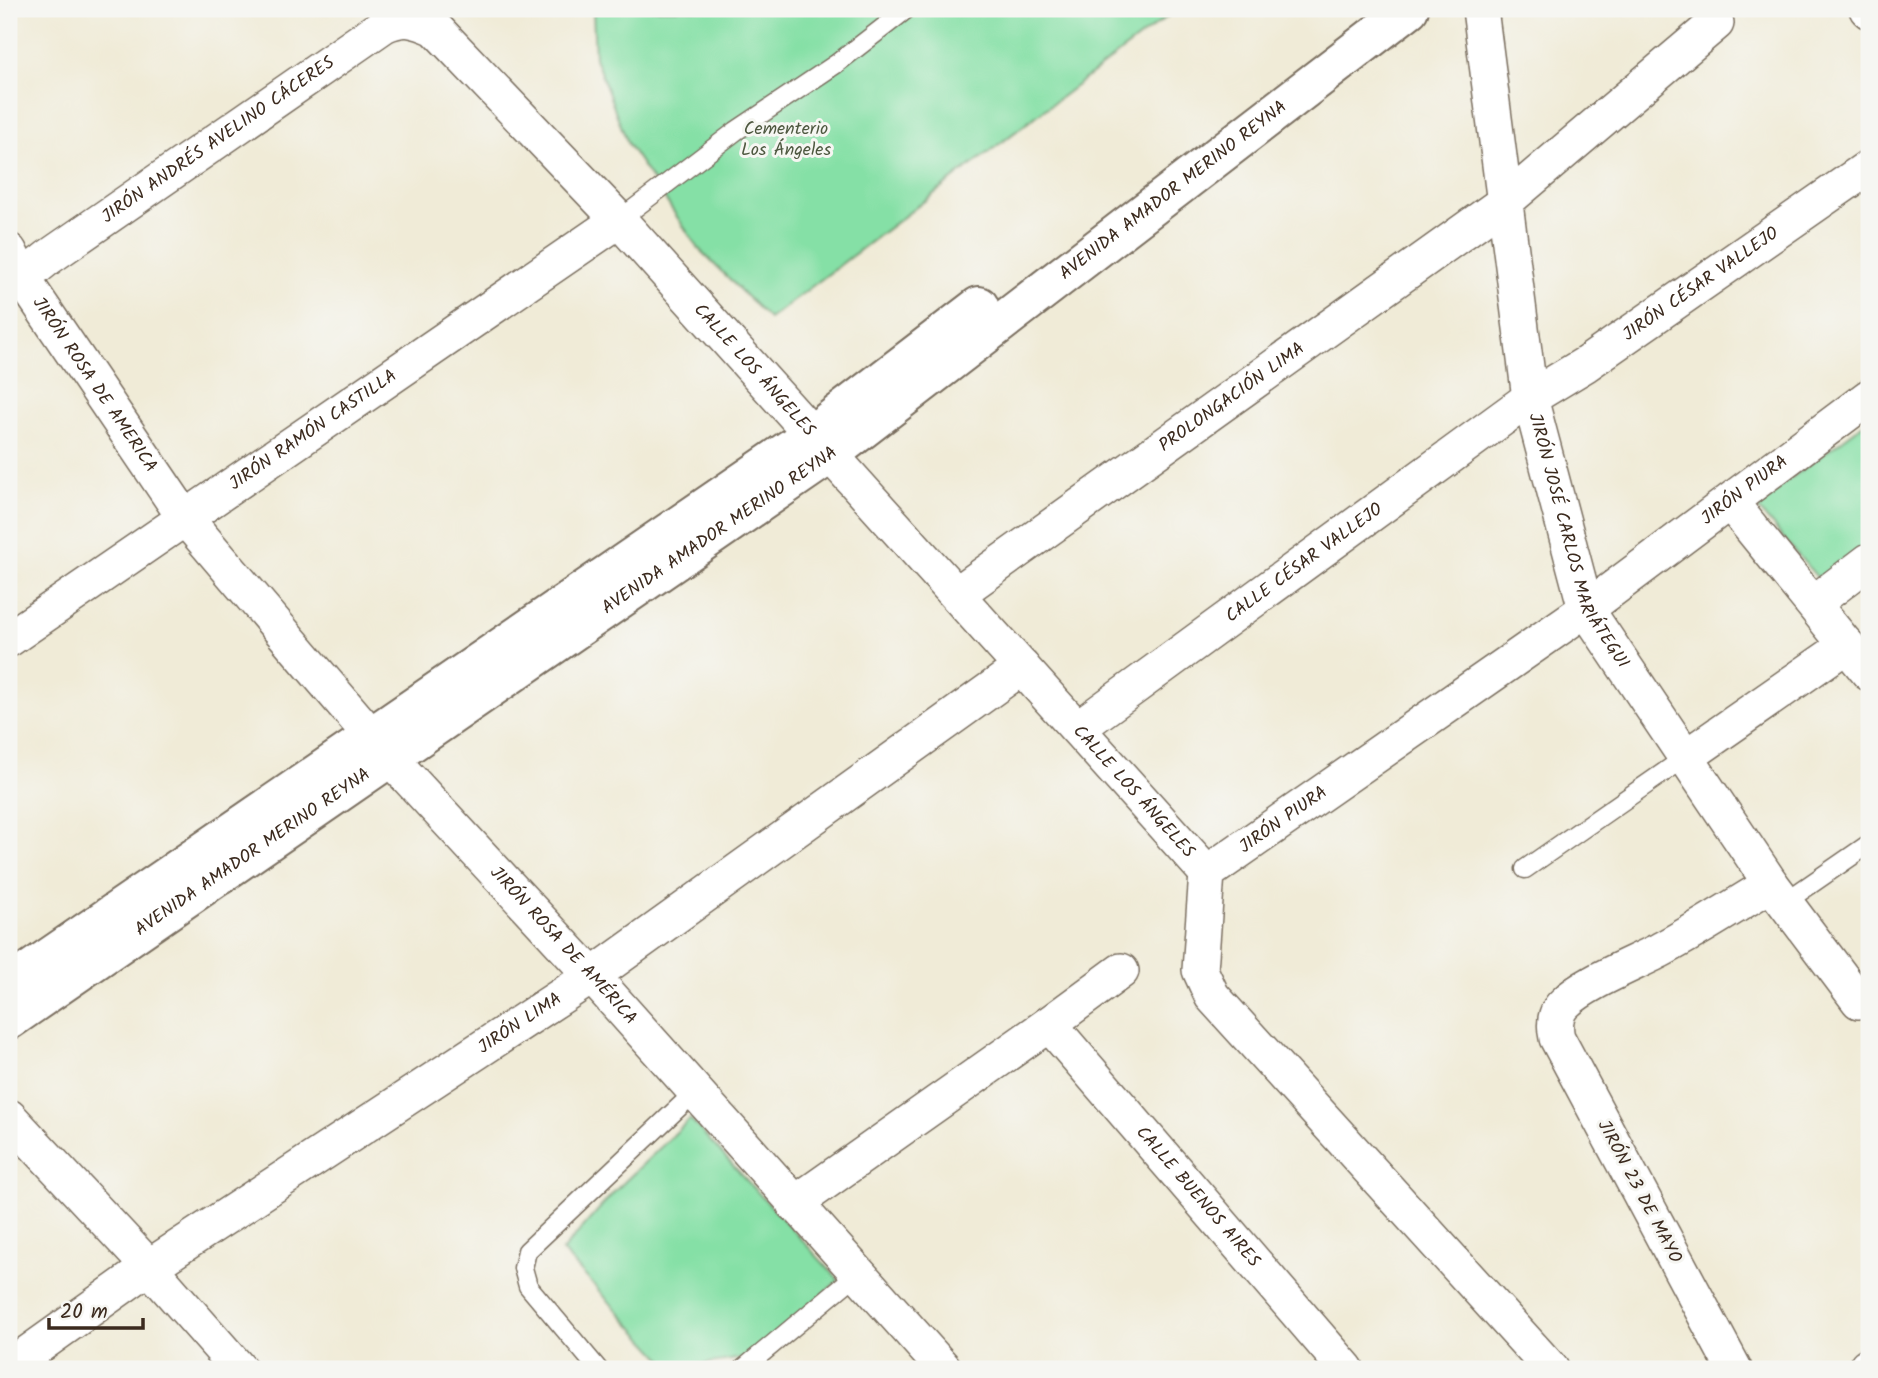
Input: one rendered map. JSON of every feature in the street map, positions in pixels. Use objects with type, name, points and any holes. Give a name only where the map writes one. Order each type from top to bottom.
[{"type":"street","name":"AVENIDA AMADOR MERINO REYNA","points":[[820,444],[1371,9]]},
{"type":"street","name":"AVENIDA AMADOR MERINO REYNA","points":[[9,1020],[380,747],[820,444],[1409,9]]},
{"type":"street","name":"JIRÓN JOSÉ CARLOS MARIÁTEGUI","points":[[1480,9],[1530,398],[1586,609],[1778,893],[1864,998]]},
{"type":"street","name":"JIRÓN ANDRÉS AVELINO CÁCERES","points":[[13,273],[50,257],[384,24],[398,18],[414,18],[435,28]]},
{"type":"street","name":"PROLONGACIÓN LIMA","points":[[957,594],[1506,201],[1716,23]]},
{"type":"street","name":"CALLE LOS ÁNGELES","points":[[435,28],[619,220],[1208,873]]},
{"type":"street","name":"JIRÓN CÉSAR VALLEJO","points":[[1530,398],[1586,364],[1869,167]]},
{"type":"street","name":"JIRÓN RAMÓN CASTILLA","points":[[9,639],[619,220]]},
{"type":"street","name":"JIRÓN ROSA DE AMERICA","points":[[13,273],[185,518]]},
{"type":"street","name":"JIRÓN PIURA","points":[[1208,873],[1586,609],[1869,397]]},
{"type":"street","name":"CALLE CÉSAR VALLEJO","points":[[1078,728],[1530,398]]},
{"type":"street","points":[[1730,502],[1869,673]]},
{"type":"street","name":"JIRÓN ROSA DE AMÉRICA","points":[[185,518],[380,747],[592,976],[944,1369]]},
{"type":"street","points":[[1814,603],[1869,561]]},
{"type":"street","points":[[1686,757],[1847,645]]},
{"type":"street","name":"JIRÓN LIMA","points":[[9,1367],[149,1267],[592,976],[1022,667]]},
{"type":"street","name":"AVENIDA AMADOR MERINO REYNA","points":[[9,985],[380,747]]},
{"type":"street","points":[[1208,873],[1200,970],[1212,996],[1551,1369]]},
{"type":"street","name":"JIRÓN 23 DE MAYO","points":[[1734,1369],[1557,1038],[1555,1026],[1564,1003],[1580,992],[1778,893]]},
{"type":"street","points":[[794,1204],[1121,971]]},
{"type":"street","name":"CALLE BUENOS AIRES","points":[[1049,1024],[1346,1369]]},
{"type":"street","points":[[9,1117],[149,1267],[239,1369]]},
{"type":"lane","points":[[619,220],[736,131],[836,64],[907,9]]},
{"type":"lane","points":[[1525,869],[1686,757]]},
{"type":"lane","points":[[1778,893],[1869,844]]},
{"type":"lane","points":[[598,1369],[528,1286],[523,1268],[527,1251],[695,1093]]},
{"type":"lane","points":[[744,1369],[857,1274]]},
{"type":"green space","name":"Cementerio Los Ángeles","points":[[593,9],[1177,9],[769,319],[698,248],[628,144],[595,58]]},
{"type":"green space","points":[[1869,420],[1869,545],[1821,582],[1755,505]]},
{"type":"green space","points":[[690,1119],[839,1280],[750,1357],[672,1369],[562,1251],[615,1191]]}]
